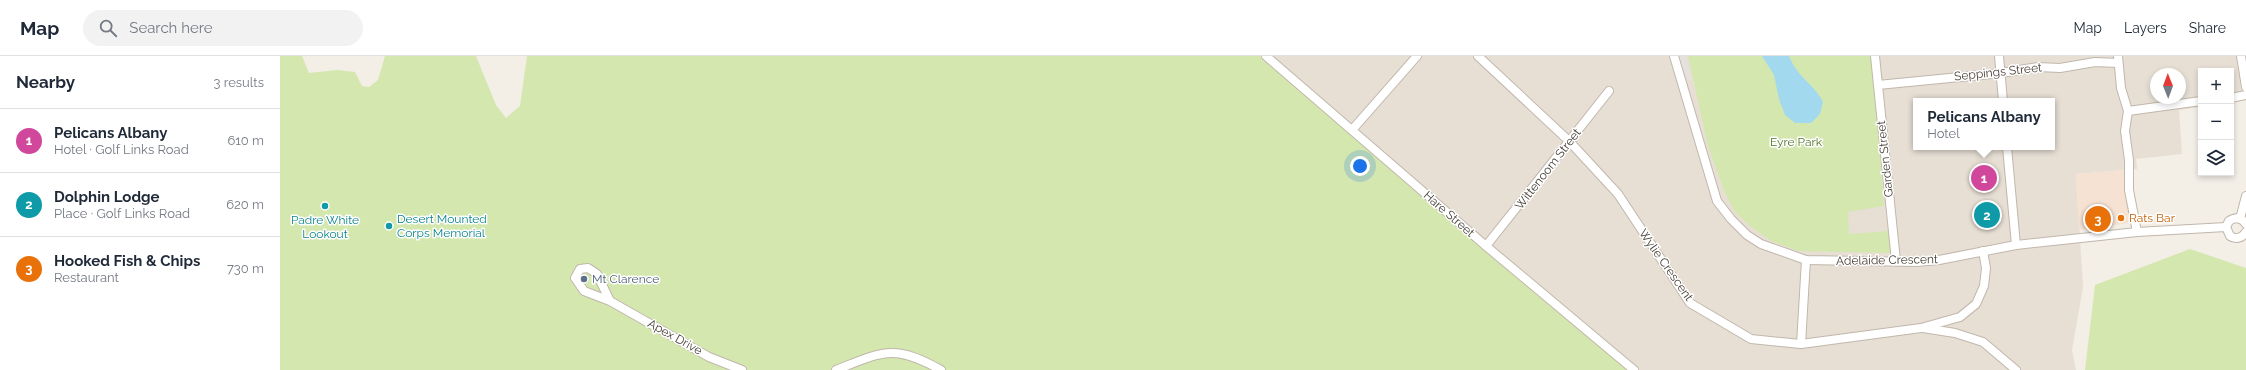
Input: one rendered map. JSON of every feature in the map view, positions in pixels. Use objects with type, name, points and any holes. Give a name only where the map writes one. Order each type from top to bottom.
[{"type":"street","name":"Hare Street","points":[[1266,56],[1486,246],[1634,370]]},
{"type":"street","points":[[1352,130],[1417,56]]},
{"type":"street","name":"Wylie Crescent","points":[[1478,56],[1569,141],[1618,194],[1690,303],[1751,339],[1802,344],[1920,328],[1960,317],[1976,304],[1984,286],[1986,268],[1983,251]]},
{"type":"street","name":"Adelaide Crescent","points":[[1674,56],[1717,201],[1736,224],[1761,244],[1806,260],[1938,260],[2016,245],[2138,232],[2226,227]]},
{"type":"street","name":"Garden Street","points":[[1875,56],[1896,261]]},
{"type":"street","points":[[1999,56],[2003,98]]},
{"type":"street","points":[[2241,56],[2246,87]]},
{"type":"street","points":[[2118,59],[2121,88],[2128,111],[2125,131],[2129,160],[2129,190],[2138,232]]},
{"type":"street","name":"Seppings Street","points":[[1878,85],[2000,73],[2038,67],[2060,68],[2118,59]]},
{"type":"street","name":"Wittenoom Street","points":[[1486,246],[1609,91]]},
{"type":"street","points":[[2234,97],[2246,95]]},
{"type":"street","points":[[2128,111],[2198,101]]},
{"type":"street","points":[[2007,150],[2016,245]]},
{"type":"street","points":[[2246,196],[2243,222],[2232,219],[2226,227],[2228,234],[2233,238],[2242,237],[2246,232]]},
{"type":"street","points":[[1802,344],[1806,260]]},
{"type":"street","name":"Apex Drive","points":[[610,300],[597,274],[588,268],[580,269],[575,278],[584,291],[610,300],[709,357],[742,370]]},
{"type":"street","points":[[1920,328],[1955,333],[1983,342],[2016,370]]},
{"type":"street","points":[[836,370],[870,356],[897,353],[915,356],[941,370]]},
{"type":"shaded area","points":[[1266,56],[2241,56],[2246,83],[2246,100],[2234,102],[2234,68],[2198,68],[2198,107],[2179,110],[2182,154],[2136,159],[2137,169],[2076,174],[2083,287],[2072,350],[2076,370],[1635,370]]},
{"type":"shaded area","points":[[1678,56],[1686,56],[1691,80],[1684,81]]},
{"type":"shaded area","points":[[2125,170],[2129,223],[2079,230],[2076,174]]},
{"type":"green space","points":[[280,56],[302,56],[309,73],[337,70],[355,72],[362,86],[369,87],[378,80],[385,56],[476,56],[496,105],[506,118],[520,106],[527,56],[1265,56],[1634,370],[280,370]]},
{"type":"green space","name":"Eyre Park","points":[[1688,56],[1873,56],[1884,206],[1848,212],[1849,234],[1889,231],[1891,253],[1798,251],[1771,241],[1750,226],[1735,212],[1725,193],[1708,146]]},
{"type":"green space","points":[[2190,249],[2246,268],[2246,370],[2085,370],[2095,285]]},
{"type":"water","points":[[1762,56],[1789,56],[1797,70],[1819,95],[1823,102],[1820,114],[1811,123],[1795,123],[1785,115],[1779,99],[1774,75]]},
{"type":"place","name":"Pelicans Albany","points":[[1984,178]]},
{"type":"place","name":"Padre White Lookout","points":[[325,206]]},
{"type":"place","name":"Dolphin Lodge","points":[[1987,215]]},
{"type":"place","name":"Rats Bar","points":[[2121,218]]},
{"type":"place","name":"Hooked Fish & Chips","points":[[2098,219]]},
{"type":"place","name":"Desert Mounted Corps Memorial","points":[[389,226]]},
{"type":"place","name":"Mt Clarence","points":[[584,279]]}]
